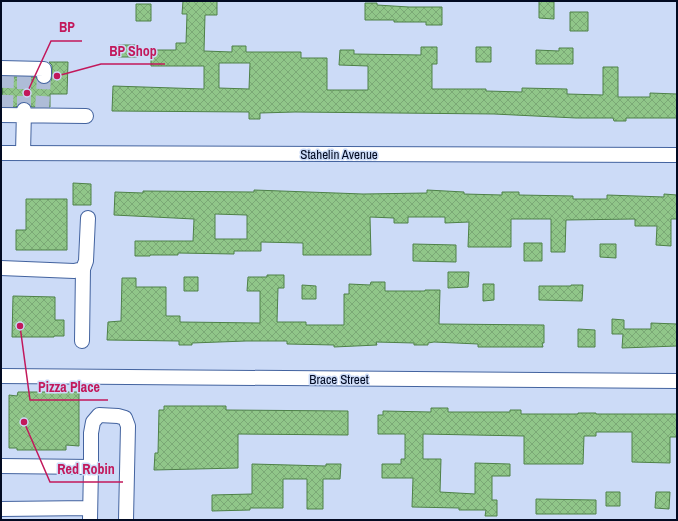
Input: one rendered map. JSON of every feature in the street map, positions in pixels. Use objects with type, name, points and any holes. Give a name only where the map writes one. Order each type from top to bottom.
[{"type":"street","points":[[5,70],[24,72],[44,69],[44,76]]},
{"type":"street","points":[[24,112],[24,153]]},
{"type":"street","points":[[4,113],[24,112],[86,116]]},
{"type":"street","name":"Stahelin Avenue","points":[[1,153],[677,156]]},
{"type":"street","points":[[82,341],[82,269],[86,261],[88,218]]},
{"type":"street","points":[[1,268],[74,272],[82,269]]},
{"type":"street","name":"Brace Street","points":[[1,376],[677,381]]},
{"type":"street","points":[[1,509],[90,514],[91,433],[93,422],[99,415],[118,416],[125,418],[128,426],[126,520]]},
{"type":"street","points":[[1,466],[91,467]]},
{"type":"building","points":[[183,1],[217,1],[217,15],[205,15],[204,51],[232,52],[232,46],[246,46],[246,52],[301,52],[301,58],[327,58],[327,90],[368,90],[368,66],[339,65],[340,50],[354,50],[354,54],[421,55],[421,47],[437,47],[437,64],[432,64],[432,89],[486,89],[486,91],[522,92],[522,88],[567,89],[567,94],[603,95],[603,67],[618,67],[618,97],[650,97],[650,93],[677,94],[677,118],[626,118],[626,121],[614,121],[613,118],[576,118],[494,114],[295,112],[260,113],[260,119],[249,119],[249,112],[112,111],[113,86],[204,89],[204,66],[151,66],[151,50],[176,50],[176,43],[186,43],[187,14],[182,14]],"holes":[[[219,63],[250,63],[249,89],[219,88]]]},
{"type":"building","points":[[539,1],[554,2],[554,19],[539,18]]},
{"type":"building","points":[[365,3],[409,7],[442,7],[442,25],[426,25],[426,22],[365,20]]},
{"type":"building","points":[[136,4],[151,4],[151,21],[136,21]]},
{"type":"building","points":[[570,12],[588,12],[588,31],[570,31]]},
{"type":"building","points":[[118,45],[137,45],[137,57],[118,57]]},
{"type":"building","points":[[476,47],[491,47],[491,62],[476,62]]},
{"type":"building","points":[[559,48],[573,48],[573,64],[536,64],[536,50],[559,51]]},
{"type":"building","points":[[49,62],[68,62],[67,94],[50,94],[50,107],[32,107],[29,103],[24,102],[20,103],[16,107],[2,107],[3,77],[36,77],[40,84],[48,84],[51,81],[52,76],[52,65]]},
{"type":"building","points":[[73,183],[91,184],[91,205],[73,205]]},
{"type":"building","points":[[254,190],[363,194],[427,193],[427,190],[464,192],[464,194],[502,195],[502,192],[519,192],[519,195],[573,196],[573,199],[607,199],[607,195],[664,197],[664,194],[677,195],[677,219],[671,219],[671,246],[656,245],[657,226],[635,226],[635,219],[566,220],[565,252],[551,252],[551,219],[511,219],[511,247],[468,247],[469,222],[445,223],[445,217],[408,217],[408,223],[394,223],[394,218],[370,217],[371,255],[303,255],[303,243],[261,242],[261,251],[234,251],[234,254],[178,253],[178,255],[135,256],[135,241],[193,241],[194,219],[114,215],[115,192],[254,192]],"holes":[[[215,214],[247,215],[247,239],[215,239]]]},
{"type":"building","points":[[26,199],[67,199],[67,250],[16,250],[16,230],[26,230]]},
{"type":"building","points":[[524,243],[542,243],[542,261],[524,261]]},
{"type":"building","points":[[413,244],[456,245],[456,262],[413,261]]},
{"type":"building","points":[[600,244],[616,244],[616,258],[600,257]]},
{"type":"building","points":[[448,272],[469,272],[468,287],[448,288]]},
{"type":"building","points":[[267,275],[284,275],[284,288],[278,288],[277,322],[306,322],[306,325],[344,325],[344,294],[349,294],[349,284],[370,285],[371,282],[385,282],[385,291],[440,290],[439,324],[544,325],[543,347],[478,347],[478,344],[434,342],[428,343],[428,345],[414,345],[414,343],[376,342],[377,345],[334,347],[334,345],[287,344],[287,341],[192,343],[192,345],[179,345],[179,341],[107,340],[108,322],[121,321],[122,278],[136,278],[136,287],[166,287],[166,316],[180,316],[180,322],[260,323],[260,291],[247,291],[248,277],[267,277]]},
{"type":"building","points":[[184,277],[198,277],[198,291],[184,291]]},
{"type":"building","points":[[483,284],[494,284],[494,300],[483,301]]},
{"type":"building","points":[[302,285],[316,286],[316,299],[302,299]]},
{"type":"building","points":[[583,285],[582,301],[539,300],[539,286]]},
{"type":"building","points":[[13,296],[55,297],[55,320],[64,320],[64,336],[12,337]]},
{"type":"building","points":[[612,319],[624,320],[624,329],[651,329],[651,323],[677,324],[677,346],[622,348],[623,334],[612,334]]},
{"type":"building","points":[[578,329],[595,330],[595,347],[578,347]]},
{"type":"building","points":[[18,392],[79,392],[79,446],[66,445],[66,450],[17,450],[17,448],[9,448],[9,395],[17,396]]},
{"type":"building","points":[[164,406],[226,406],[226,410],[348,411],[348,435],[238,434],[238,468],[154,470],[155,453],[158,453],[159,410],[164,410]]},
{"type":"building","points":[[431,408],[448,408],[448,412],[510,412],[510,410],[521,410],[521,414],[677,414],[677,437],[670,437],[670,463],[632,462],[632,432],[596,432],[596,436],[584,436],[583,464],[524,464],[524,436],[423,434],[423,459],[441,459],[440,492],[475,494],[475,463],[510,464],[510,476],[492,476],[492,500],[497,500],[497,516],[485,516],[486,510],[412,507],[413,478],[382,478],[382,464],[401,464],[401,459],[405,459],[405,434],[378,434],[378,415],[383,415],[383,411],[431,412]]},
{"type":"building","points":[[252,464],[326,466],[326,464],[341,464],[340,479],[323,479],[323,509],[307,509],[307,479],[283,479],[283,508],[250,508],[250,510],[212,511],[212,495],[252,494]]},
{"type":"building","points":[[606,492],[620,492],[620,506],[606,506]]},
{"type":"building","points":[[656,492],[670,492],[669,509],[655,508]]},
{"type":"building","points":[[536,499],[596,500],[596,514],[536,514]]},
{"type":"tunnel","points":[[6,109],[7,75]]},
{"type":"tunnel","points":[[24,75],[24,110]]},
{"type":"tunnel","points":[[42,110],[44,76]]},
{"type":"place","name":"BP Shop","points":[[57,76]]},
{"type":"place","name":"BP","points":[[27,93]]},
{"type":"place","name":"Pizza Place","points":[[20,326]]},
{"type":"place","name":"Red Robin","points":[[24,422]]}]
